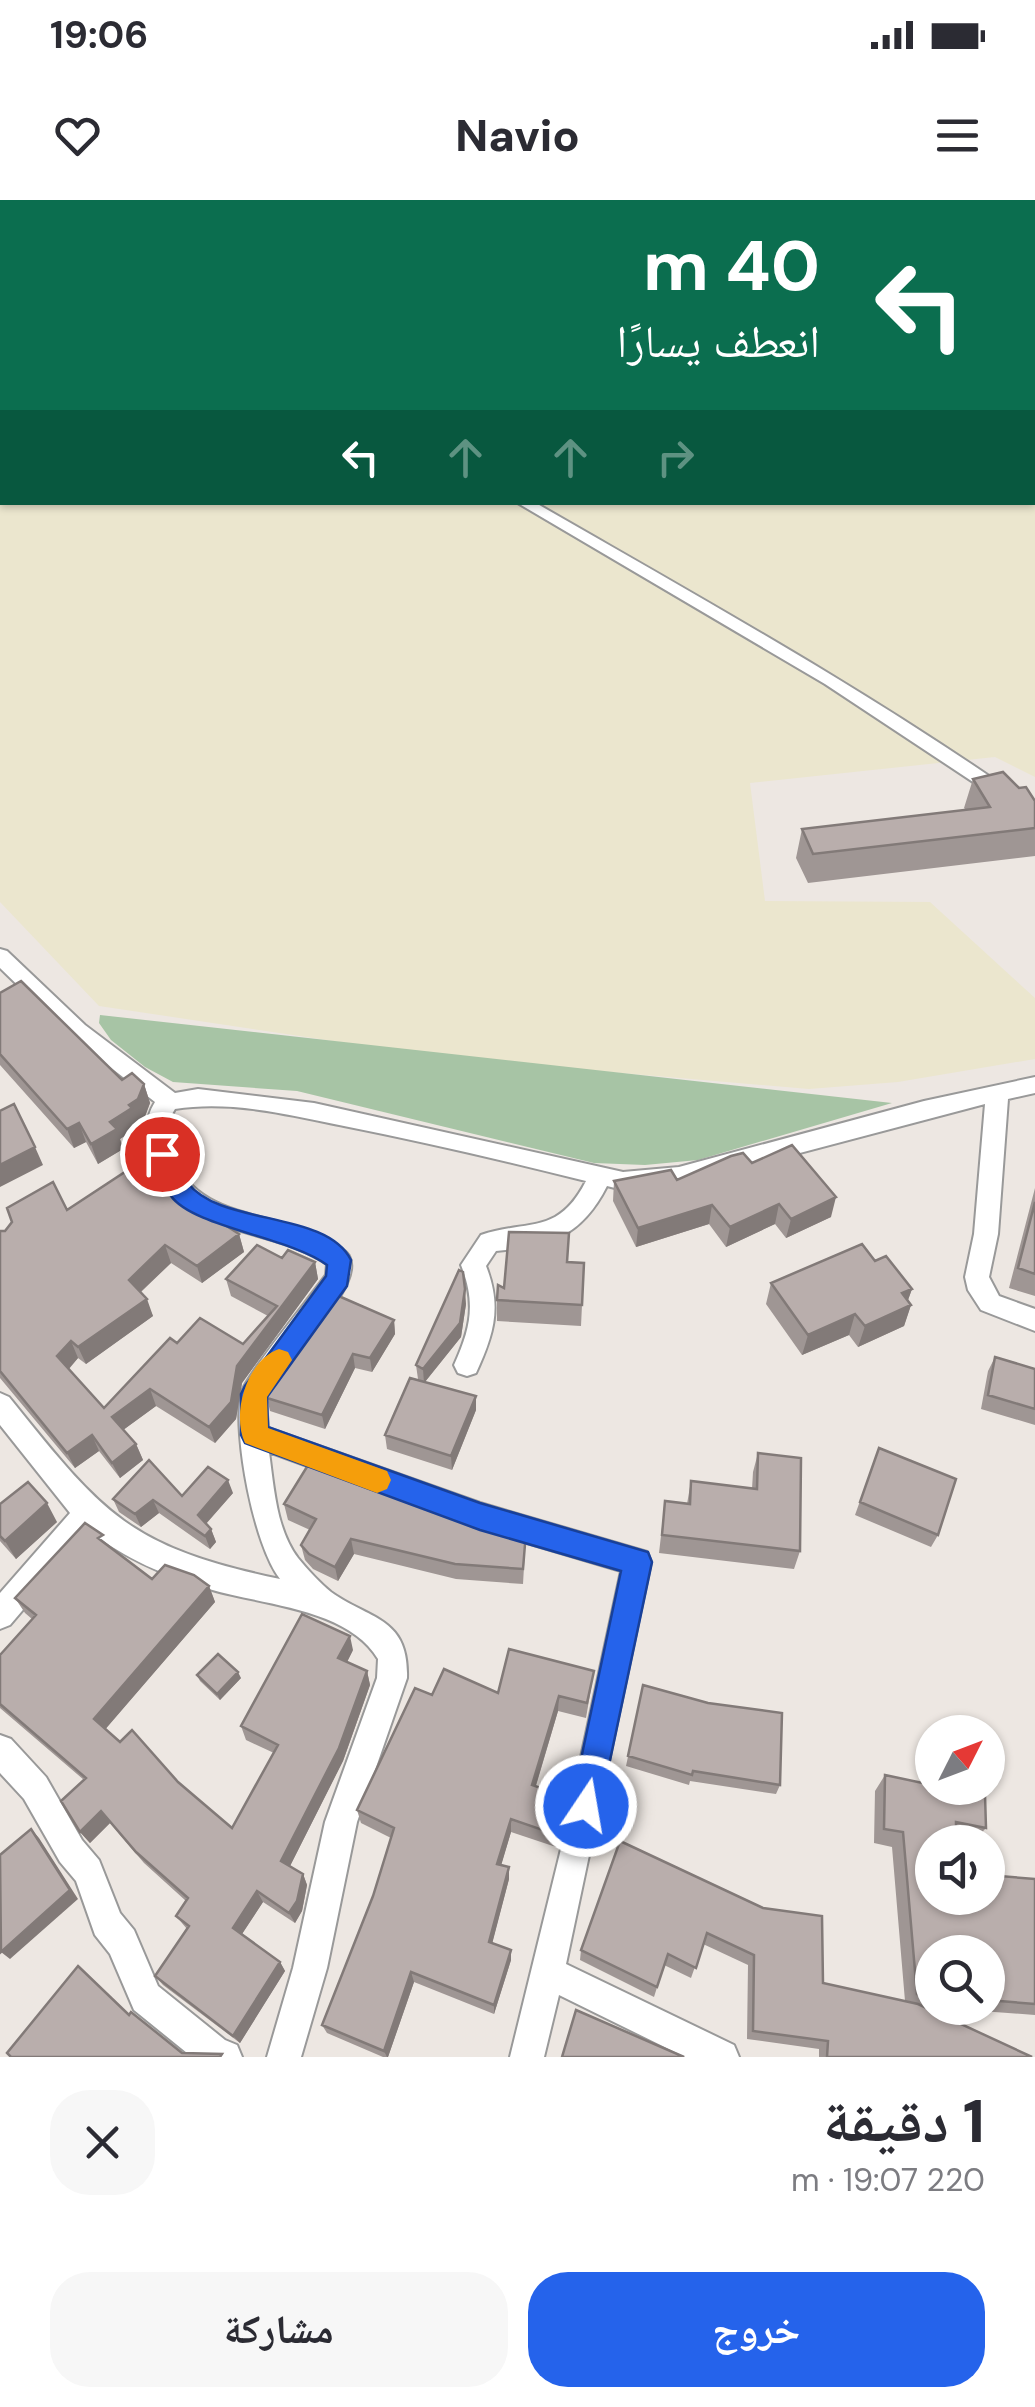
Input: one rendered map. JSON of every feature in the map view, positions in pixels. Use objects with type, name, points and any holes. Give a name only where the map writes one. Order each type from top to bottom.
[{"type":"street","points":[[528,505],[831,680],[946,753],[1035,817]]},
{"type":"street","points":[[2,961],[77,1030],[170,1100]]},
{"type":"street","points":[[320,1601],[286,1565],[266,1519],[254,1435],[254,1394],[338,1278],[339,1260],[315,1243],[201,1206],[180,1192],[162,1154],[157,1129],[160,1111],[170,1100],[201,1097],[295,1107],[623,1180],[680,1176],[1035,1085]]},
{"type":"street","points":[[996,1093],[986,1234],[977,1277],[980,1290],[990,1303],[1035,1320]]},
{"type":"street","points":[[467,1365],[478,1342],[488,1298],[474,1265],[488,1242],[530,1238],[562,1227],[586,1208],[602,1175]]},
{"type":"street","points":[[0,1405],[89,1512],[142,1551],[251,1586],[320,1601],[372,1629],[393,1656],[392,1678],[341,1822],[310,1968],[284,2057]]},
{"type":"street","points":[[254,1435],[480,1516],[638,1562],[579,1841],[527,2057]]},
{"type":"street","points":[[0,1615],[89,1512]]},
{"type":"street","points":[[0,1750],[35,1788],[71,1851],[88,1871],[107,1923],[122,1942],[146,1998],[214,2053],[225,2057]]},
{"type":"street","points":[[545,1971],[722,2057]]},
{"type":"shaded area","points":[[0,505],[1035,505],[1035,777],[995,757],[750,783],[765,901],[930,902],[1035,998],[1035,1059],[898,1082],[809,1089],[447,1058],[99,1006],[0,902]]},
{"type":"green space","points":[[100,1015],[892,1103],[698,1160],[645,1165],[594,1163],[297,1091],[173,1082],[145,1067],[111,1040],[99,1023]]},
{"type":"building","points":[[1003,772],[1019,788],[1026,787],[1035,801],[1035,828],[813,854],[802,829],[990,807],[973,779]]},
{"type":"building","points":[[21,981],[122,1080],[132,1073],[144,1084],[138,1099],[129,1105],[132,1108],[110,1122],[117,1129],[91,1144],[79,1123],[67,1129],[0,1054],[0,993]]},
{"type":"building","points":[[14,1104],[35,1147],[0,1165],[0,1111]]},
{"type":"building","points":[[792,1145],[836,1197],[791,1219],[779,1204],[730,1227],[712,1205],[638,1228],[614,1181],[671,1170],[677,1180],[731,1156],[743,1153],[752,1163]]},
{"type":"building","points":[[152,1168],[177,1194],[239,1234],[197,1266],[165,1245],[129,1280],[147,1299],[78,1347],[71,1341],[57,1356],[104,1408],[170,1338],[177,1343],[200,1318],[243,1344],[277,1306],[226,1279],[257,1245],[282,1258],[288,1250],[315,1262],[237,1366],[231,1402],[209,1427],[150,1389],[112,1417],[136,1444],[112,1463],[92,1435],[67,1453],[0,1371],[0,1231],[12,1222],[7,1208],[53,1182],[67,1210],[128,1170],[135,1178]]},
{"type":"building","points":[[1035,1202],[1035,1274],[1018,1268]]},
{"type":"building","points":[[509,1232],[569,1233],[567,1262],[584,1263],[582,1305],[497,1300],[498,1285],[504,1288]]},
{"type":"building","points":[[862,1244],[875,1261],[886,1256],[912,1289],[902,1293],[911,1305],[865,1326],[855,1314],[808,1335],[771,1283]]},
{"type":"building","points":[[459,1270],[463,1272],[465,1289],[460,1323],[423,1369],[416,1365]]},
{"type":"building","points":[[334,1294],[394,1320],[370,1358],[353,1354],[322,1415],[267,1398],[267,1388],[286,1354]]},
{"type":"building","points":[[995,1357],[1035,1369],[1035,1409],[988,1395]]},
{"type":"building","points":[[410,1378],[476,1396],[451,1456],[385,1435]]},
{"type":"building","points":[[879,1448],[956,1479],[938,1535],[860,1502]]},
{"type":"building","points":[[758,1453],[801,1458],[800,1551],[662,1535],[665,1501],[690,1504],[691,1481],[757,1489]]},
{"type":"building","points":[[313,1457],[452,1508],[450,1514],[476,1516],[526,1532],[523,1569],[455,1564],[351,1539],[335,1567],[309,1554],[301,1545],[316,1519],[284,1504]]},
{"type":"building","points":[[149,1460],[182,1496],[208,1467],[228,1480],[198,1515],[211,1529],[205,1536],[153,1500],[135,1514],[113,1499]]},
{"type":"building","points":[[28,1482],[47,1503],[5,1541],[0,1536],[0,1504]]},
{"type":"building","points":[[85,1523],[103,1535],[98,1538],[152,1579],[165,1565],[194,1575],[209,1586],[94,1719],[120,1742],[132,1730],[178,1782],[232,1828],[278,1745],[241,1726],[302,1614],[350,1636],[338,1658],[367,1671],[339,1748],[281,1861],[303,1874],[297,1901],[289,1913],[257,1891],[233,1928],[280,1962],[233,2036],[155,1976],[189,1926],[176,1916],[188,1898],[136,1852],[101,1811],[80,1832],[61,1801],[86,1778],[0,1704],[0,1655],[36,1615],[15,1598]]},
{"type":"building","points":[[509,1649],[594,1671],[587,1703],[559,1696],[532,1785],[567,1797],[557,1835],[511,1819],[497,1864],[509,1867],[489,1942],[511,1950],[494,2005],[411,1972],[384,2051],[322,2025],[373,1896],[394,1828],[357,1810],[415,1688],[432,1695],[444,1669],[498,1693]]},
{"type":"building","points":[[218,1654],[238,1672],[217,1694],[197,1675]]},
{"type":"building","points":[[643,1685],[708,1703],[782,1713],[780,1785],[693,1771],[692,1775],[628,1756]]},
{"type":"building","points":[[885,1775],[915,1781],[915,1805],[985,1805],[986,1825],[915,1825],[915,1915],[1005,1915],[1005,1876],[1035,1879],[1035,2004],[1005,2001],[1005,1935],[915,1935],[915,1971],[903,1832],[884,1829]]},
{"type":"building","points":[[31,1829],[70,1890],[1,1952],[0,1855]]},
{"type":"building","points":[[620,1841],[763,1908],[822,1916],[823,1983],[915,2003],[915,2025],[963,2025],[1032,2057],[827,2057],[828,2041],[753,2031],[754,1955],[707,1933],[696,1968],[668,1954],[657,1987],[581,1950]]},
{"type":"building","points":[[78,1966],[129,2015],[131,2012],[182,2053],[222,2054],[11,2057],[7,2053]]},
{"type":"building","points":[[576,2010],[684,2057],[562,2057]]},
{"type":"slow traffic","points":[[279,1360],[254,1394],[254,1435],[377,1480]]},
{"type":"route","points":[[162,1154],[180,1192],[201,1206],[293,1234],[339,1260],[338,1278],[254,1394],[254,1435],[480,1516],[638,1562],[586,1806]]}]
